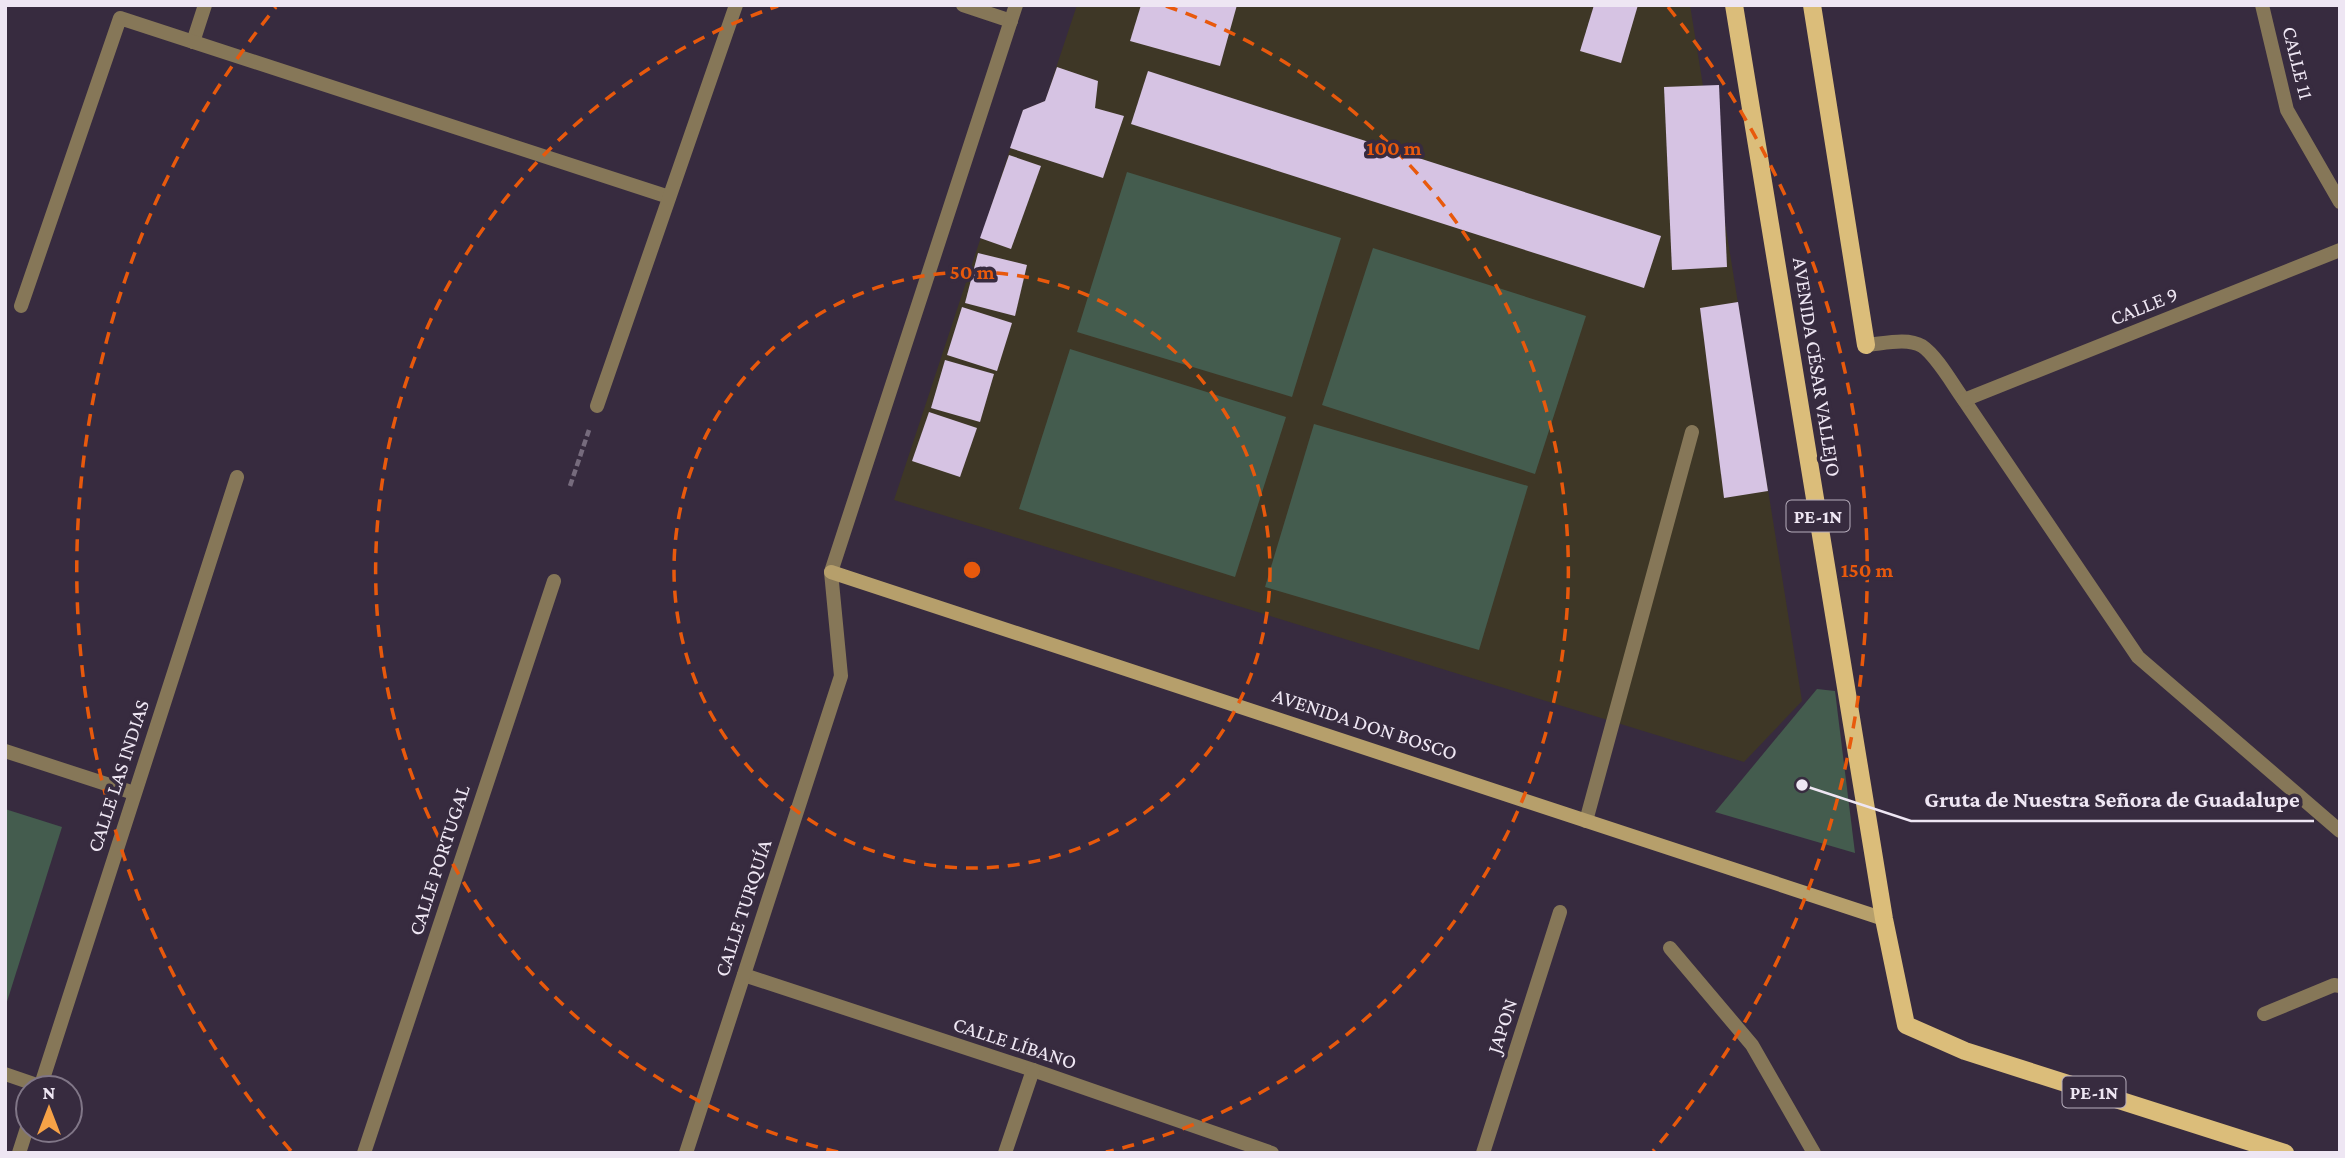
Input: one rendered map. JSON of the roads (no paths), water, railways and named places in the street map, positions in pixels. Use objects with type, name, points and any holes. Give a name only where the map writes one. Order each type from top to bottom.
[{"type":"main road","name":"AVENIDA CÉSAR VALLEJO","points":[[1734,5],[1885,919],[1906,1025],[1965,1051],[2285,1153]]},
{"type":"main road","points":[[1812,5],[1866,345]]},
{"type":"main road","name":"AVENIDA DON BOSCO","points":[[831,572],[1885,919]]},
{"type":"street","points":[[192,42],[205,5]]},
{"type":"street","points":[[597,406],[736,5]]},
{"type":"street","points":[[963,5],[1011,21]]},
{"type":"street","points":[[831,572],[1016,5]]},
{"type":"street","name":"CALLE 11","points":[[2262,5],[2287,110],[2340,202]]},
{"type":"street","points":[[21,306],[120,18],[669,197]]},
{"type":"street","name":"CALLE 9","points":[[1964,400],[2340,250]]},
{"type":"street","points":[[1866,345],[1904,342],[1922,346],[1936,360],[2138,657],[2340,831]]},
{"type":"street","points":[[1586,821],[1692,432]]},
{"type":"street","name":"CALLE LAS INDIAS","points":[[44,1074],[237,477]]},
{"type":"street","name":"CALLE TURQUÍA","points":[[686,1153],[841,676],[831,572]]},
{"type":"street","name":"CALLE PORTUGAL","points":[[364,1153],[554,581]]},
{"type":"street","points":[[5,751],[134,793]]},
{"type":"street","name":"JAPON","points":[[1483,1153],[1560,912]]},
{"type":"street","points":[[1670,948],[1752,1045],[1814,1153]]},
{"type":"street","name":"CALLE LÍBANO","points":[[744,975],[1033,1070],[1272,1153]]},
{"type":"street","points":[[2264,1014],[2334,985],[2340,986]]},
{"type":"street","points":[[1005,1153],[1033,1070]]},
{"type":"place","name":"Gruta de Nuestra Señora de Guadalupe","points":[[1802,785]]}]
